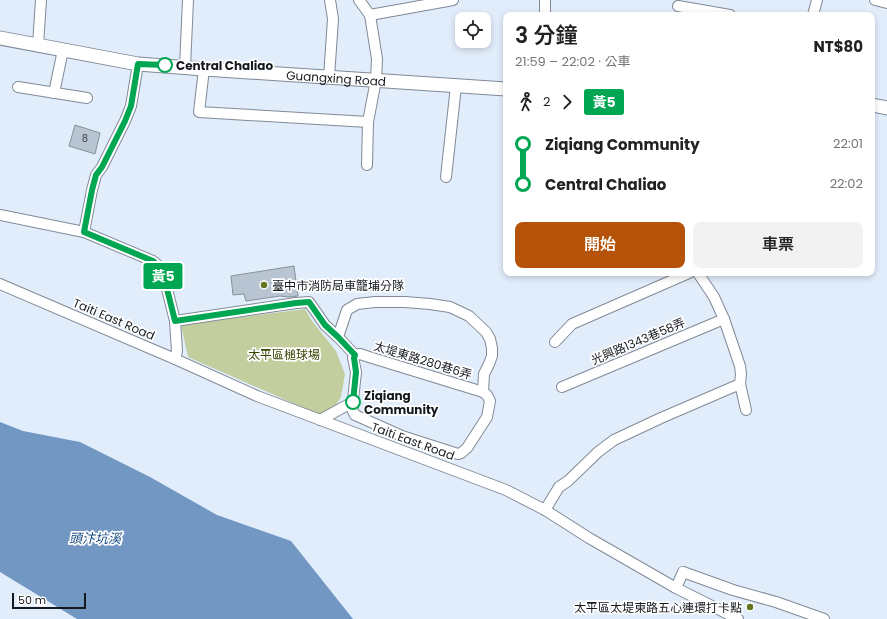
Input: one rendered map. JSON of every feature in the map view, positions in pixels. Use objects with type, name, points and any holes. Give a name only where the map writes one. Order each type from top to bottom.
[{"type":"main road","name":"Guangxing Road","points":[[0,38],[138,64],[503,89]]},
{"type":"main road","points":[[875,106],[887,108]]},
{"type":"street","points":[[38,46],[40,0]]},
{"type":"street","points":[[185,67],[188,0]]},
{"type":"street","points":[[329,77],[333,19],[330,0]]},
{"type":"street","points":[[359,0],[370,15],[377,59],[376,80],[368,122],[367,165]]},
{"type":"street","points":[[370,15],[453,0]]},
{"type":"street","points":[[545,0],[546,12]]},
{"type":"street","points":[[814,12],[817,0]]},
{"type":"street","points":[[875,0],[887,3]]},
{"type":"street","points":[[678,6],[713,12]]},
{"type":"street","points":[[54,93],[63,50]]},
{"type":"street","points":[[84,232],[96,175],[102,167],[131,106],[138,64]]},
{"type":"street","points":[[204,69],[199,112],[368,122]]},
{"type":"street","points":[[446,177],[456,86]]},
{"type":"street","points":[[18,87],[86,98]]},
{"type":"street","points":[[0,215],[84,232],[153,261],[160,267],[175,321],[175,359]]},
{"type":"street","points":[[555,342],[572,324],[682,276]]},
{"type":"street","points":[[700,276],[714,297],[724,319],[740,366],[740,384],[746,410]]},
{"type":"street","name":"Taiti East Road","points":[[0,284],[257,396],[324,418],[506,490],[545,510],[589,538],[676,588],[738,619]]},
{"type":"street","points":[[175,321],[309,302],[325,325],[355,355],[356,372],[352,409],[355,415],[402,436],[458,454],[467,448],[487,417],[490,401],[487,395],[483,392],[484,374],[492,356],[490,339],[486,332],[469,316],[450,307],[430,304],[405,302],[357,304],[347,310],[338,337]]},
{"type":"street","name":"光興路1343巷58弄","points":[[562,386],[724,319]]},
{"type":"street","name":"太堤東路280巷6弄","points":[[355,355],[360,354],[483,392]]},
{"type":"street","points":[[545,510],[559,487],[568,481],[598,452],[614,440],[740,384]]},
{"type":"street","points":[[324,418],[353,402]]},
{"type":"street","points":[[676,588],[683,572],[733,590],[776,602],[824,619]]},
{"type":"green space","name":"太平區槌球場","points":[[305,309],[312,321],[336,351],[345,374],[341,397],[331,413],[320,415],[188,357],[181,325]]},
{"type":"water","name":"頭汴坑溪","points":[[0,422],[23,431],[80,442],[150,477],[217,515],[291,541],[353,619],[77,619],[0,572]]},
{"type":"building","points":[[75,125],[100,133],[95,154],[69,146]]},
{"type":"building","name":"臺中市消防局車籠埔分隊","points":[[294,266],[298,296],[280,296],[246,301],[244,294],[233,295],[231,276]]},
{"type":"bus line","name":"黃5","points":[[165,65],[138,64],[131,106],[102,167],[96,175],[84,232],[153,261],[160,267],[175,321],[309,302],[325,325],[355,355],[356,372],[353,402]]},
{"type":"place","name":"Central Chaliao","points":[[165,65]]},
{"type":"place","name":"臺中市消防局車籠埔分隊","points":[[264,285]]},
{"type":"place","name":"Ziqiang Community","points":[[353,402]]},
{"type":"place","name":"太平區太堤東路五心連環打卡點","points":[[750,607]]}]
